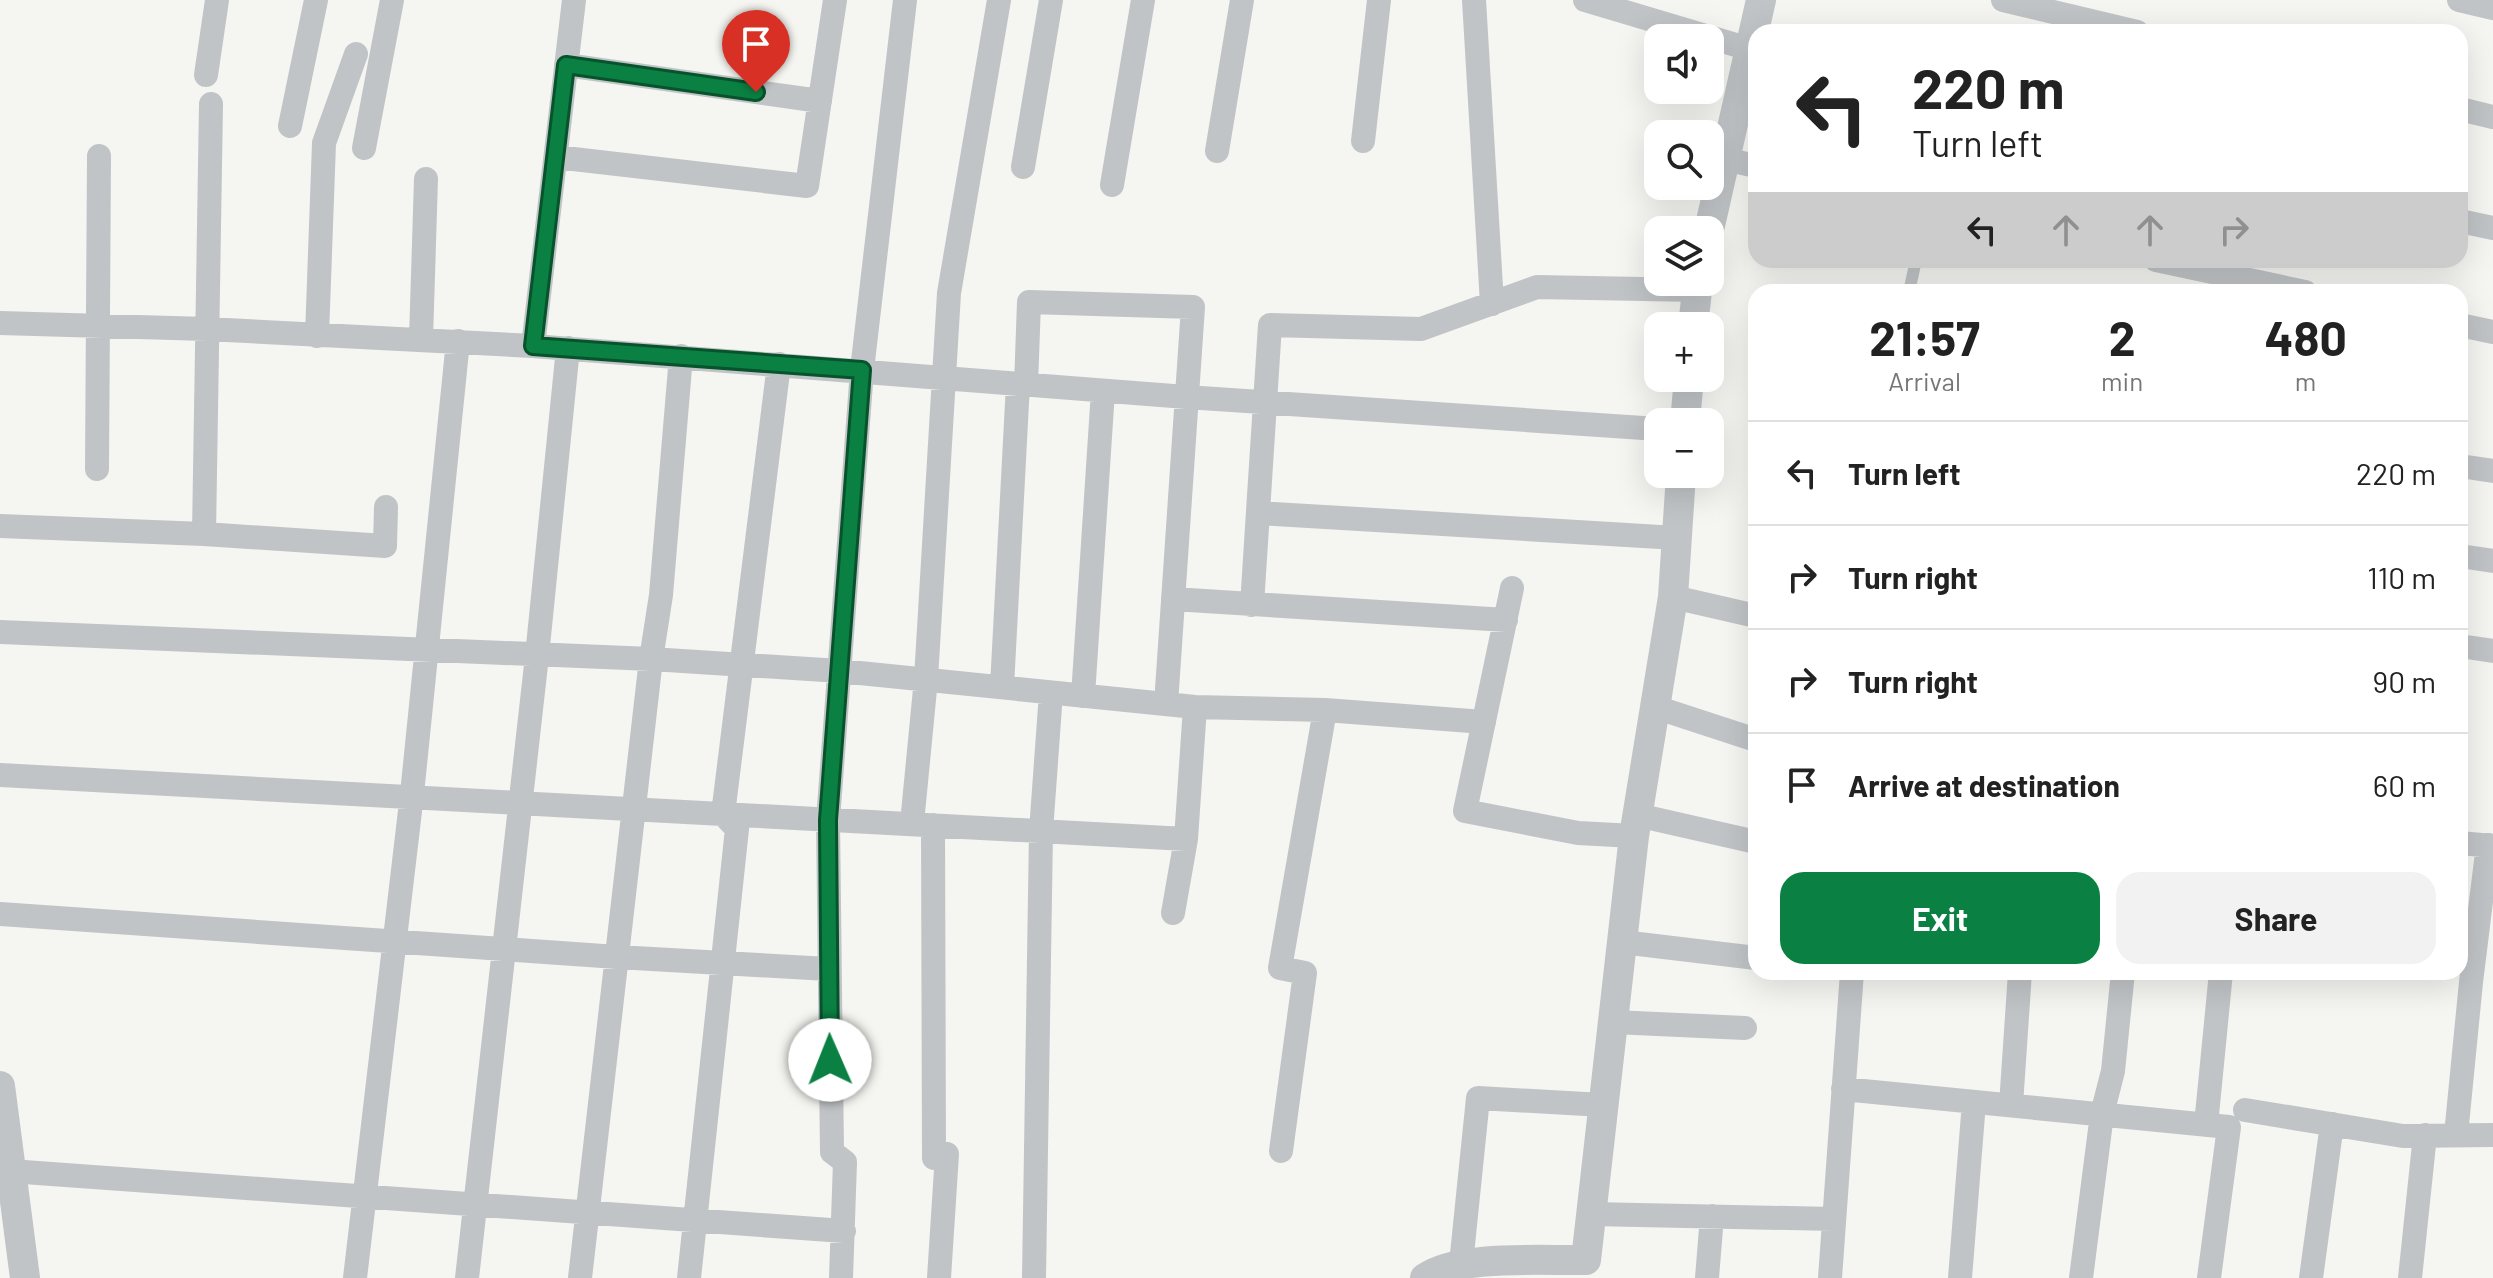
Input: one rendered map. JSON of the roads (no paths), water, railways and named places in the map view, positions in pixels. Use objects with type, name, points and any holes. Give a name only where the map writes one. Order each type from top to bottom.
[{"type":"street","points":[[206,75],[217,0]]},
{"type":"street","points":[[290,126],[316,0]]},
{"type":"street","points":[[364,148],[392,0]]},
{"type":"street","points":[[533,346],[574,0]]},
{"type":"street","points":[[556,157],[807,186],[835,0]]},
{"type":"street","points":[[841,1278],[845,1162],[832,1152],[828,820],[862,370],[905,0]]},
{"type":"street","points":[[939,1278],[947,1154],[934,1158],[922,824],[926,679],[949,293],[999,0]]},
{"type":"street","points":[[1023,167],[1051,0]]},
{"type":"street","points":[[1112,185],[1143,0]]},
{"type":"street","points":[[1217,151],[1242,0]]},
{"type":"street","points":[[1363,141],[1379,0]]},
{"type":"street","points":[[1474,0],[1492,304]]},
{"type":"street","points":[[1585,0],[1748,49]]},
{"type":"street","points":[[1757,24],[1761,0]]},
{"type":"street","points":[[2003,0],[2104,24]]},
{"type":"street","points":[[2459,0],[2493,8]]},
{"type":"street","points":[[317,336],[324,143],[356,54]]},
{"type":"street","points":[[566,65],[820,101]]},
{"type":"street","points":[[1748,66],[1724,159],[1748,164]]},
{"type":"street","points":[[204,534],[211,104]]},
{"type":"street","points":[[2468,111],[2493,117]]},
{"type":"street","points":[[97,469],[99,156]]},
{"type":"street","points":[[421,339],[426,179]]},
{"type":"street","points":[[2468,223],[2493,228]]},
{"type":"street","points":[[2193,268],[2268,284]]},
{"type":"street","points":[[1252,605],[1270,325],[1421,329],[1537,287],[1644,286]]},
{"type":"street","points":[[1002,687],[1029,302],[1193,307],[1166,704]]},
{"type":"street","points":[[0,323],[207,329],[568,348],[1022,385],[1644,428]]},
{"type":"street","points":[[2468,326],[2493,331]]},
{"type":"street","points":[[355,1278],[412,794],[458,341]]},
{"type":"street","points":[[467,1278],[537,656],[568,348]]},
{"type":"street","points":[[580,1278],[664,567],[681,356]]},
{"type":"street","points":[[689,1278],[737,829],[723,814],[779,364]]},
{"type":"street","points":[[1083,696],[1103,391]]},
{"type":"street","points":[[2468,467],[2493,471]]},
{"type":"street","points":[[1425,1278],[1437,1269],[1461,1264],[1584,1269],[1636,826],[1673,597],[1680,488]]},
{"type":"street","points":[[0,526],[204,534],[385,546],[386,507]]},
{"type":"street","points":[[1258,513],[1677,538]]},
{"type":"street","points":[[2468,557],[2493,561]]},
{"type":"street","points":[[1512,588],[1465,811],[1578,833],[1636,826],[1748,841]]},
{"type":"street","points":[[1673,597],[1748,614]]},
{"type":"street","points":[[1173,599],[1506,620]]},
{"type":"street","points":[[0,632],[651,659],[840,671],[1195,707],[1325,710],[1484,722]]},
{"type":"street","points":[[2468,647],[2493,651]]},
{"type":"street","points":[[1034,1278],[1041,831],[1051,693]]},
{"type":"street","points":[[1173,913],[1186,839],[1195,707]]},
{"type":"street","points":[[1655,707],[1748,737]]},
{"type":"street","points":[[1281,1151],[1305,973],[1280,968],[1325,710]]},
{"type":"street","points":[[0,775],[412,794],[1186,839]]},
{"type":"street","points":[[2456,1135],[2471,982],[2491,846],[2468,844]]},
{"type":"street","points":[[0,914],[505,950],[828,969]]},
{"type":"street","points":[[1622,942],[1748,957]]},
{"type":"street","points":[[1830,1278],[1851,980]]},
{"type":"street","points":[[2011,1105],[2019,980]]},
{"type":"street","points":[[2081,1278],[2102,1114],[2113,1071],[2122,980]]},
{"type":"street","points":[[2206,1125],[2220,980]]},
{"type":"street","points":[[1613,1022],[1745,1028]]},
{"type":"street","points":[[0,1086],[5,1172],[25,1278]]},
{"type":"street","points":[[1843,1089],[2229,1127],[2209,1278]]},
{"type":"street","points":[[1461,1264],[1478,1098],[1603,1105]]},
{"type":"street","points":[[1960,1278],[1974,1102]]},
{"type":"street","points":[[2245,1110],[2403,1136],[2493,1135]]},
{"type":"street","points":[[2311,1278],[2332,1124]]},
{"type":"street","points":[[2410,1278],[2425,1135]]},
{"type":"street","points":[[5,1172],[844,1231]]},
{"type":"street","points":[[1591,1214],[1834,1219]]},
{"type":"street","points":[[1707,1278],[1712,1216]]}]
